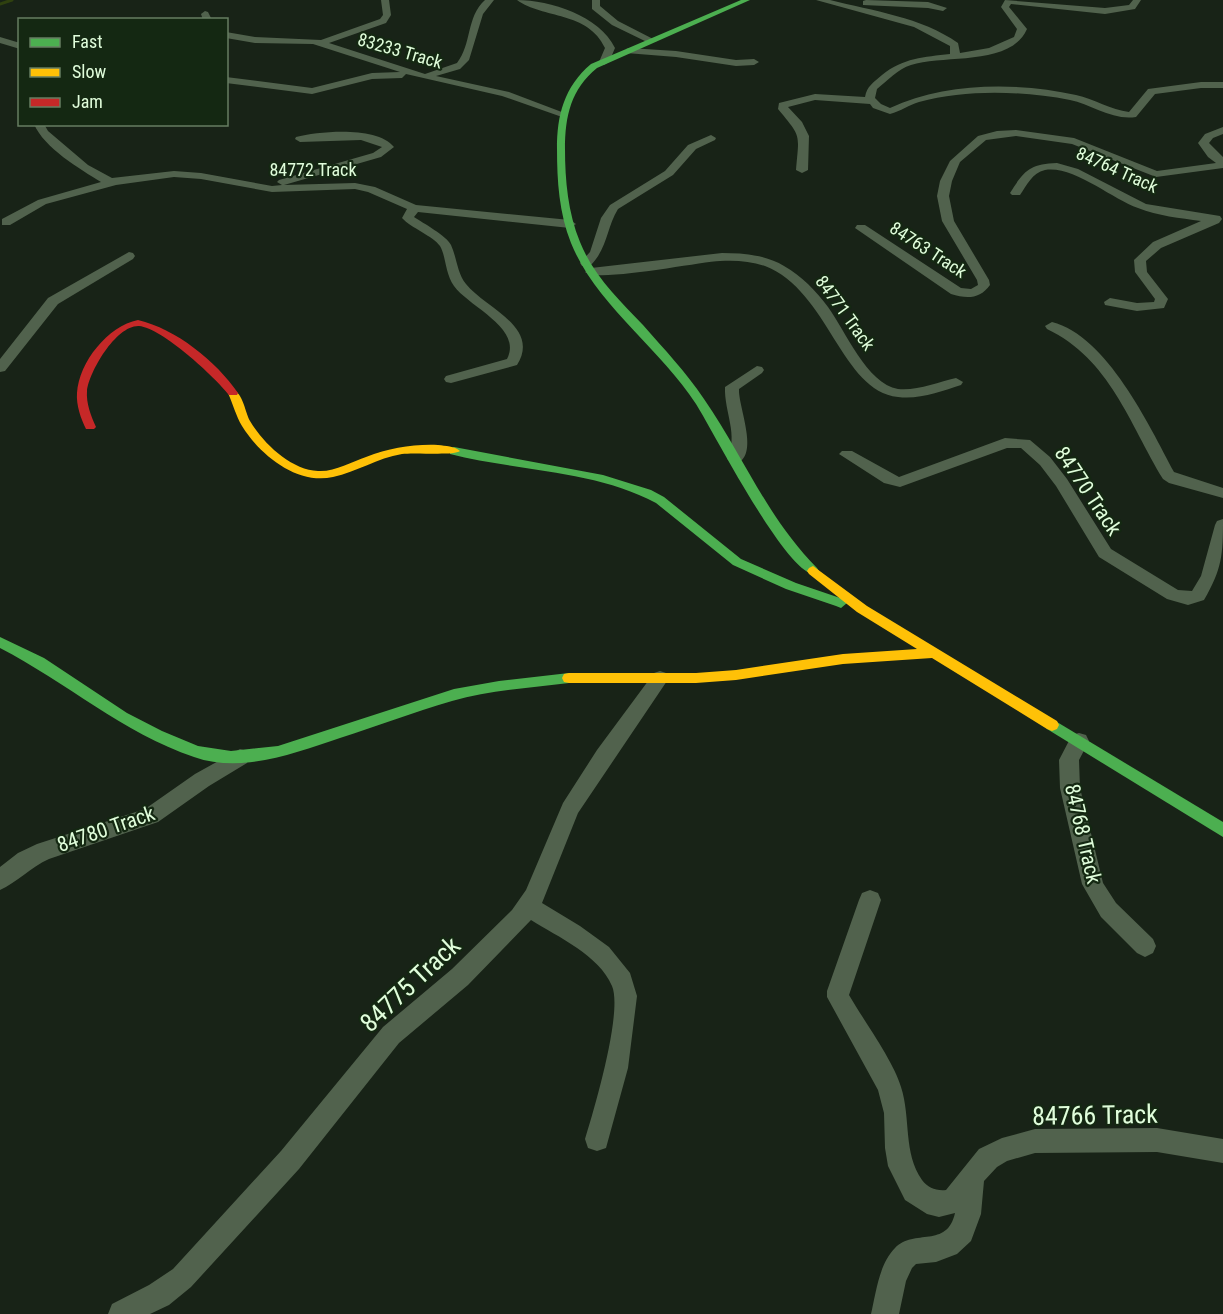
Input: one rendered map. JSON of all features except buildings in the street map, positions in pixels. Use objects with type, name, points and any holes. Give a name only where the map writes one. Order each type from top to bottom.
[{"type":"street","points":[[321,44],[330,38],[383,21],[387,15],[385,0]]},
{"type":"street","points":[[228,80],[260,83],[307,92],[385,75],[424,77],[454,68],[465,59],[477,16],[489,0]]},
{"type":"street","points":[[521,0],[573,17],[602,35],[610,48],[604,62]]},
{"type":"street","points":[[596,0],[595,7],[606,16],[652,41]]},
{"type":"street","points":[[747,0],[604,62],[587,70],[574,81],[562,114],[562,162],[570,224],[588,268],[680,374],[712,419],[763,510],[784,542],[814,573],[862,609],[1223,830]]},
{"type":"street","points":[[820,0],[923,27],[955,45],[955,56]]},
{"type":"street","points":[[843,0],[943,8]]},
{"type":"street","points":[[1137,0],[1132,7],[1113,11],[1010,1],[1005,7],[1020,24],[1022,33],[1019,37],[1006,45],[986,52],[904,64],[872,88],[869,94],[872,101],[882,109],[890,111],[905,103],[928,97],[992,92],[1036,93],[1084,99],[1123,114],[1132,115],[1152,91],[1223,85]]},
{"type":"street","name":"83233 Track","points":[[228,35],[255,40],[304,40],[321,44],[424,77],[505,94],[562,114]]},
{"type":"street","points":[[0,40],[18,45]]},
{"type":"street","points":[[629,51],[676,54],[736,63],[754,62]]},
{"type":"street","points":[[802,170],[805,137],[801,128],[783,109],[783,105],[815,98],[872,101]]},
{"type":"street","points":[[40,126],[43,133],[84,167],[104,180],[113,182]]},
{"type":"street","points":[[1223,130],[1209,136],[1203,143],[1212,155],[1223,163]]},
{"type":"street","name":"84763 Track","points":[[861,228],[956,291],[963,294],[976,293],[984,285],[983,280],[948,221],[943,196],[946,181],[955,161],[967,148],[982,138],[1016,133],[1074,141],[1156,174],[1223,163]]},
{"type":"street","points":[[261,188],[377,155],[389,147],[383,141],[359,137],[300,139]]},
{"type":"street","points":[[588,268],[596,253],[607,218],[614,207],[669,173],[692,147],[711,138]]},
{"type":"street","name":"84764 Track","points":[[1016,194],[1024,176],[1045,166],[1057,165],[1141,206],[1219,218]]},
{"type":"street","name":"84772 Track","points":[[6,222],[42,202],[113,182],[174,174],[201,176],[261,188],[355,186],[371,189],[414,208],[570,224]]},
{"type":"street","points":[[414,208],[408,218],[445,244],[452,271],[463,290],[508,327],[517,339],[517,351],[512,362],[451,379]]},
{"type":"street","points":[[1110,302],[1137,307],[1159,304],[1162,299],[1141,272],[1140,260],[1157,245],[1219,218]]},
{"type":"street","points":[[0,368],[53,301],[129,256]]},
{"type":"street","name":"84771 Track","points":[[588,268],[642,268],[708,258],[739,257],[762,261],[780,268],[799,282],[834,325],[861,369],[880,387],[900,393],[956,382]]},
{"type":"street","points":[[90,427],[82,405],[85,381],[112,337],[123,326],[139,323],[169,339],[211,368],[232,389],[251,431],[287,463],[302,473],[328,475],[386,453],[430,449],[448,450],[603,479],[633,488],[660,500],[737,562],[791,586],[862,609]]},
{"type":"street","points":[[1052,326],[1071,335],[1095,355],[1137,415],[1166,471],[1174,479],[1223,493]]},
{"type":"street","points":[[735,459],[740,452],[742,441],[732,387],[757,370]]},
{"type":"street","name":"84770 Track","points":[[847,454],[889,479],[900,482],[1005,443],[1026,443],[1045,461],[1062,483],[1099,548],[1173,595],[1191,598],[1197,596],[1206,585],[1223,525]]},
{"type":"street","points":[[0,642],[39,662],[122,717],[157,735],[197,752],[214,756],[240,757],[278,752],[454,694],[499,686],[571,678],[736,675],[843,659],[936,653]]},
{"type":"street","name":"84775 Track","points":[[122,1314],[159,1295],[182,1278],[207,1253],[290,1160],[391,1035],[460,977],[528,906],[570,809],[604,756],[660,678]]},
{"type":"street","name":"84768 Track","points":[[1079,741],[1069,760],[1070,788],[1093,884],[1098,897],[1108,911],[1145,946]]},
{"type":"street","name":"84780 Track","points":[[0,880],[25,860],[44,851],[157,813],[202,780],[240,757]]},
{"type":"street","name":"84766 Track","points":[[870,900],[838,991],[840,1002],[889,1086],[896,1113],[897,1148],[901,1166],[914,1191],[927,1201],[939,1204],[949,1203],[959,1197],[973,1174],[988,1158],[1002,1150],[1035,1141],[1156,1140],[1223,1151]]},
{"type":"street","points":[[528,906],[611,962],[625,986],[626,996],[619,1060],[613,1091],[597,1139]]},
{"type":"street","points":[[885,1314],[893,1279],[902,1260],[909,1253],[953,1244],[960,1236],[966,1219],[973,1174]]},
{"type":"waterway","points":[[0,4],[12,0]]},
{"type":"traffic: fast","points":[[747,0],[594,66],[577,82],[567,101],[562,122],[564,196],[568,220],[576,244],[590,270],[608,294],[662,352],[688,384],[714,423],[764,512],[795,553],[813,571]]},
{"type":"traffic: fast","points":[[454,451],[603,479],[647,493],[660,500],[737,562],[791,586],[841,603]]},
{"type":"traffic: fast","points":[[0,642],[39,662],[122,717],[157,735],[197,752],[231,757],[278,752],[454,695],[499,686],[569,678]]},
{"type":"traffic: fast","points":[[1052,725],[1223,830]]},
{"type":"traffic: slow","points":[[233,393],[244,420],[260,442],[277,457],[307,473],[331,474],[402,450],[454,451]]},
{"type":"traffic: slow","points":[[813,571],[862,609],[1052,725]]},
{"type":"traffic: slow","points":[[569,678],[696,678],[736,675],[843,659],[936,653]]},
{"type":"traffic: jam","points":[[90,427],[82,400],[82,391],[88,371],[110,339],[119,330],[129,325],[138,323],[148,326],[175,341],[204,363],[233,393]]}]
